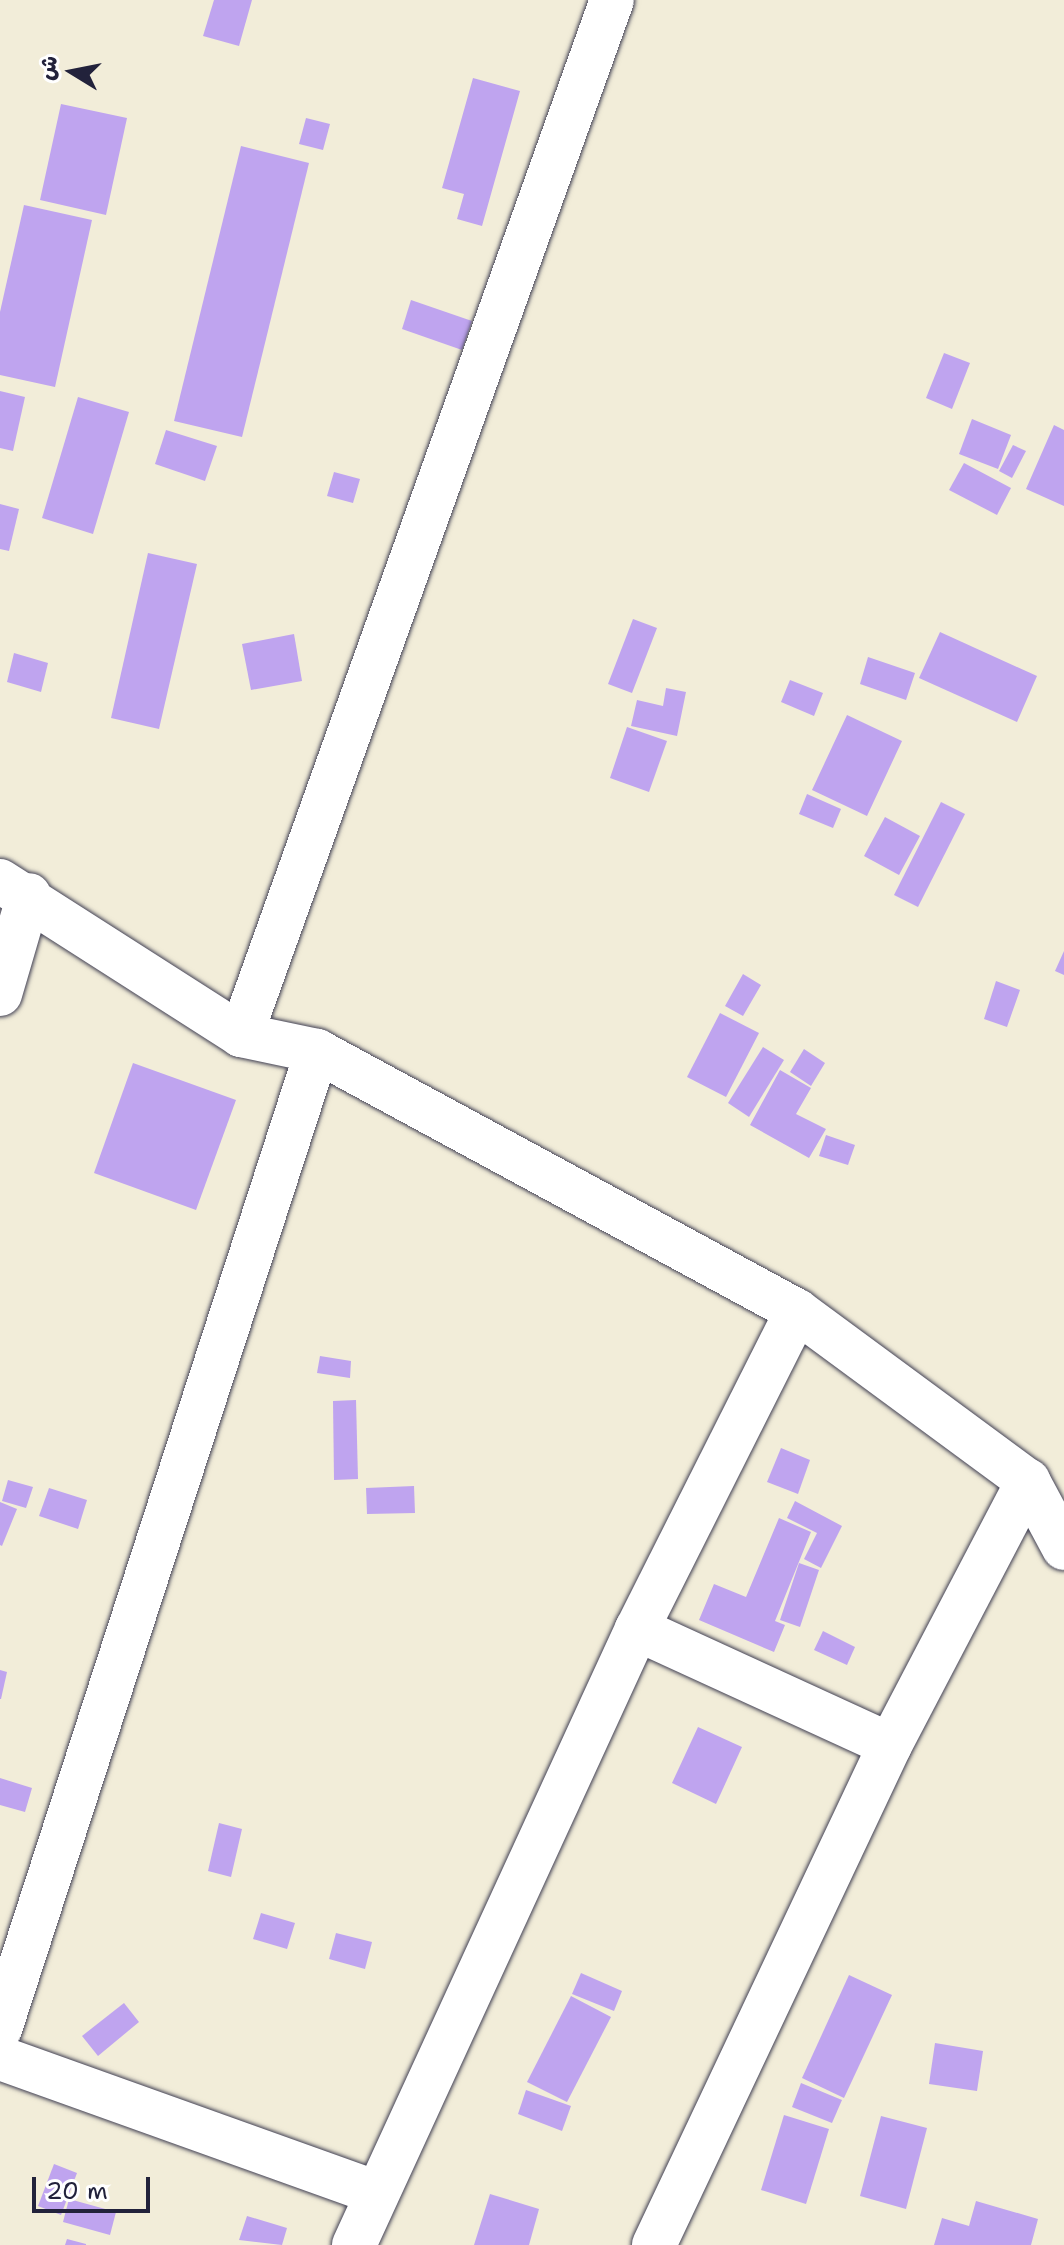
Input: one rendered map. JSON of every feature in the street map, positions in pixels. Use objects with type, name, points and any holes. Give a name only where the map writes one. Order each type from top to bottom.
[{"type":"street","points":[[241,1035],[612,0]]},
{"type":"street","points":[[0,994],[14,888],[241,1035],[317,1051],[797,1311],[1028,1481],[1064,1548]]},
{"type":"street","points":[[0,2029],[317,1051]]},
{"type":"street","points":[[354,2245],[637,1629],[797,1311]]},
{"type":"street","points":[[654,2245],[890,1745],[1028,1481]]},
{"type":"street","points":[[637,1629],[890,1745]]},
{"type":"street","points":[[0,2058],[377,2193]]},
{"type":"building","points":[[214,0],[252,0],[239,46],[203,36]]},
{"type":"building","points":[[473,78],[520,91],[482,226],[457,219],[464,194],[442,188]]},
{"type":"building","points":[[61,104],[127,118],[106,215],[40,200]]},
{"type":"building","points":[[306,118],[330,124],[323,150],[299,144]]},
{"type":"building","points":[[241,146],[309,163],[242,437],[174,421]]},
{"type":"building","points":[[24,205],[92,220],[55,387],[0,375],[0,312]]},
{"type":"building","points":[[411,300],[472,321],[462,350],[402,329]]},
{"type":"building","points":[[944,353],[970,363],[952,409],[926,398]]},
{"type":"building","points":[[0,391],[25,397],[13,451],[0,448]]},
{"type":"building","points":[[78,397],[129,412],[93,534],[42,518]]},
{"type":"building","points":[[972,419],[1011,435],[998,469],[959,454]]},
{"type":"building","points":[[1054,425],[1064,430],[1064,506],[1026,489]]},
{"type":"building","points":[[166,430],[217,446],[205,481],[155,464]]},
{"type":"building","points":[[1013,445],[1026,451],[1012,478],[999,471]]},
{"type":"building","points":[[964,463],[1011,488],[997,515],[949,490]]},
{"type":"building","points":[[334,472],[360,479],[353,503],[327,496]]},
{"type":"building","points":[[0,504],[19,509],[9,551],[0,549]]},
{"type":"building","points":[[148,553],[197,564],[159,729],[111,718]]},
{"type":"building","points":[[633,619],[657,628],[632,693],[608,684]]},
{"type":"building","points":[[940,632],[1037,676],[1017,722],[919,678]]},
{"type":"building","points":[[294,634],[302,681],[251,690],[242,644]]},
{"type":"building","points":[[14,653],[48,663],[41,692],[7,682]]},
{"type":"building","points":[[868,657],[915,673],[906,700],[860,684]]},
{"type":"building","points":[[790,680],[823,693],[814,716],[781,702]]},
{"type":"building","points":[[666,688],[686,692],[677,736],[631,726],[637,700],[663,706]]},
{"type":"building","points":[[847,715],[902,741],[867,816],[812,790]]},
{"type":"building","points":[[627,727],[667,741],[649,792],[610,778]]},
{"type":"building","points":[[807,794],[841,809],[833,828],[799,814]]},
{"type":"building","points":[[941,802],[965,814],[918,907],[894,895]]},
{"type":"building","points":[[885,817],[920,836],[899,875],[864,856]]},
{"type":"building","points":[[1064,951],[1064,975],[1055,971]]},
{"type":"building","points":[[743,974],[761,985],[743,1016],[725,1006]]},
{"type":"building","points":[[996,981],[1020,990],[1007,1027],[984,1019]]},
{"type":"building","points":[[720,1013],[759,1033],[726,1097],[687,1077]]},
{"type":"building","points":[[763,1047],[784,1060],[749,1117],[728,1103]]},
{"type":"building","points":[[804,1049],[825,1063],[811,1086],[790,1072]]},
{"type":"building","points":[[133,1063],[236,1100],[196,1210],[94,1173]]},
{"type":"building","points":[[780,1070],[811,1088],[796,1114],[826,1129],[809,1158],[750,1125]]},
{"type":"building","points":[[826,1135],[855,1145],[848,1165],[819,1156]]},
{"type":"building","points":[[320,1356],[351,1361],[350,1378],[317,1373]]},
{"type":"building","points":[[356,1400],[358,1479],[334,1480],[333,1401]]},
{"type":"building","points":[[781,1448],[810,1460],[798,1494],[767,1482]]},
{"type":"building","points":[[8,1480],[33,1487],[26,1508],[2,1501]]},
{"type":"building","points":[[414,1486],[415,1513],[367,1514],[366,1488]]},
{"type":"building","points":[[49,1488],[87,1500],[78,1529],[39,1516]]},
{"type":"building","points":[[795,1501],[842,1526],[821,1568],[804,1559],[817,1533],[787,1518]]},
{"type":"building","points":[[0,1502],[17,1509],[2,1546],[0,1545]]},
{"type":"building","points":[[779,1518],[811,1532],[775,1621],[785,1625],[774,1652],[699,1620],[714,1584],[746,1597]]},
{"type":"building","points":[[799,1563],[819,1570],[800,1627],[780,1620]]},
{"type":"building","points":[[823,1631],[855,1647],[847,1665],[814,1650]]},
{"type":"building","points":[[0,1670],[7,1672],[1,1699],[0,1699]]},
{"type":"building","points":[[698,1727],[742,1747],[716,1804],[672,1783]]},
{"type":"building","points":[[0,1778],[32,1788],[25,1812],[0,1805]]},
{"type":"building","points":[[219,1823],[242,1829],[231,1877],[208,1871]]},
{"type":"building","points":[[261,1913],[295,1923],[287,1949],[253,1939]]},
{"type":"building","points":[[336,1933],[372,1942],[365,1969],[329,1959]]},
{"type":"building","points":[[581,1973],[622,1991],[614,2011],[572,1994]]},
{"type":"building","points":[[849,1975],[892,1995],[844,2098],[802,2078]]},
{"type":"building","points":[[571,1996],[611,2017],[567,2102],[527,2082]]},
{"type":"building","points":[[124,2003],[139,2022],[98,2056],[82,2036]]},
{"type":"building","points":[[935,2043],[983,2051],[977,2091],[929,2084]]},
{"type":"building","points":[[801,2083],[842,2100],[832,2123],[792,2107]]},
{"type":"building","points":[[526,2090],[571,2106],[562,2131],[518,2114]]},
{"type":"building","points":[[784,2115],[829,2129],[806,2204],[761,2190]]},
{"type":"building","points":[[881,2116],[927,2128],[906,2209],[860,2196]]},
{"type":"building","points":[[54,2164],[77,2173],[61,2215],[38,2206]]},
{"type":"building","points":[[490,2194],[539,2209],[529,2245],[474,2245]]},
{"type":"building","points":[[69,2199],[116,2212],[110,2235],[63,2222]]},
{"type":"building","points":[[976,2201],[1038,2219],[1031,2245],[934,2245],[942,2218],[969,2226]]},
{"type":"building","points":[[247,2216],[287,2228],[282,2245],[239,2240]]},
{"type":"building","points":[[67,2239],[86,2244],[86,2245],[65,2245]]}]
